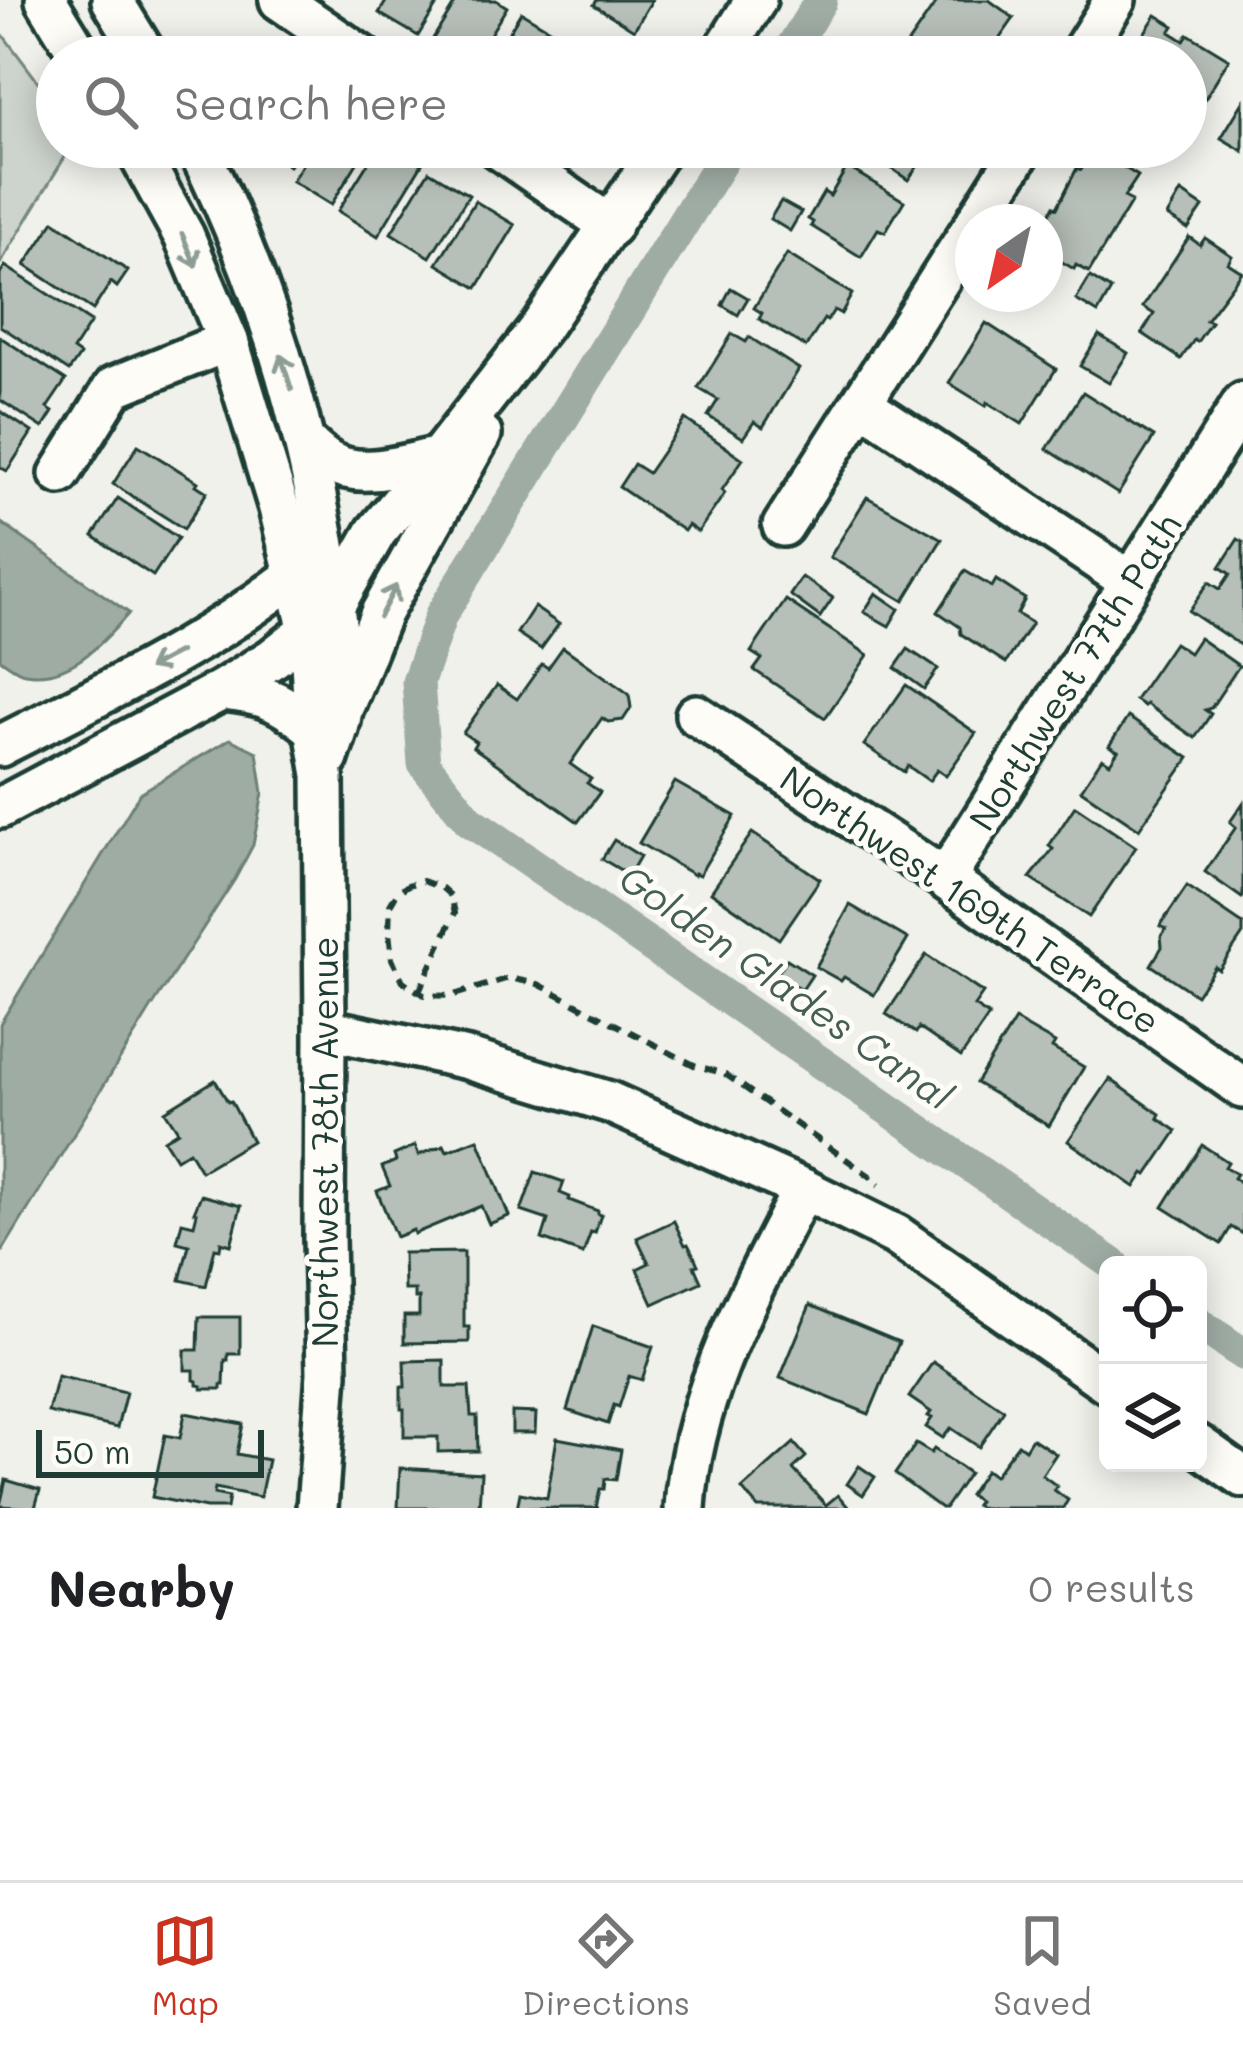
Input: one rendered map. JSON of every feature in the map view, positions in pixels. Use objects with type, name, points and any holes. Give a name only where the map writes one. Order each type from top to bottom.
[{"type":"street","points":[[46,0],[68,36]]},
{"type":"street","points":[[112,0],[134,36]]},
{"type":"street","points":[[280,0],[332,36]]},
{"type":"street","points":[[733,36],[756,0]]},
{"type":"street","points":[[1092,36],[1115,0]]},
{"type":"street","points":[[147,168],[184,236],[227,341],[279,508],[311,561]]},
{"type":"street","points":[[208,168],[264,304],[298,411],[306,443],[311,561]]},
{"type":"street","points":[[527,168],[611,226]]},
{"type":"street","points":[[0,808],[222,690],[273,658],[321,618],[376,532],[542,325],[648,168]]},
{"type":"street","points":[[988,204],[1010,168]]},
{"type":"street","points":[[783,526],[955,257]]},
{"type":"street","points":[[222,690],[261,694],[329,719],[381,613],[542,325]]},
{"type":"street","points":[[60,474],[114,387],[227,341]]},
{"type":"street","name":"Northwest 77th Path","points":[[945,879],[1243,403]]},
{"type":"street","points":[[862,404],[1131,581]]},
{"type":"street","points":[[306,443],[331,463],[349,469],[373,470],[439,458]]},
{"type":"street","points":[[211,635],[253,590],[267,560],[279,508]]},
{"type":"street","points":[[0,746],[211,635],[311,561],[376,532]]},
{"type":"street","name":"Northwest 78th Avenue","points":[[311,561],[329,719],[322,775],[327,1373],[317,1508]]},
{"type":"street","name":"Northwest 169th Terrace","points":[[696,715],[1238,1075]]},
{"type":"street","points":[[325,1028],[467,1059],[609,1102],[803,1189],[896,1235],[1099,1376]]},
{"type":"street","points":[[686,1508],[696,1430],[727,1344],[803,1189]]},
{"type":"street","points":[[1207,1451],[1243,1477]]},
{"type":"path","points":[[419,992],[455,914],[451,896],[423,881],[407,885],[390,905],[392,959],[403,981],[419,992],[451,996],[509,978],[538,984],[694,1065],[725,1074],[870,1176],[890,1197]]},
{"type":"shaded area","points":[[0,31],[36,79],[36,168],[58,168],[0,264]]},
{"type":"shaded area","points":[[0,522],[129,613],[96,647],[70,665],[41,674],[25,673],[0,659]]},
{"type":"shaded area","points":[[230,739],[257,752],[263,793],[253,845],[0,1255],[0,1024],[140,793]]},
{"type":"building","points":[[387,0],[440,0],[418,36],[379,13]]},
{"type":"building","points":[[457,0],[496,0],[507,7],[489,36],[435,36]]},
{"type":"building","points":[[597,0],[652,0],[634,30],[594,5]]},
{"type":"building","points":[[938,0],[989,0],[1014,18],[1001,36],[913,36]]},
{"type":"building","points":[[521,12],[561,36],[507,36]]},
{"type":"building","points":[[1156,15],[1174,26],[1170,32],[1176,36],[1142,36]]},
{"type":"building","points":[[1207,46],[1229,59],[1207,95]]},
{"type":"building","points":[[1243,102],[1243,151],[1221,138]]},
{"type":"building","points":[[300,168],[354,168],[331,205],[292,181]]},
{"type":"building","points":[[365,168],[420,168],[378,236],[338,211]]},
{"type":"building","points":[[849,168],[904,201],[885,232],[878,229],[861,257],[811,226],[808,219],[824,192],[830,196]]},
{"type":"building","points":[[891,168],[916,168],[908,180]]},
{"type":"building","points":[[1077,168],[1125,168],[1138,176],[1124,197],[1132,201],[1089,272],[1063,263],[1063,204],[1059,204]]},
{"type":"building","points":[[429,171],[469,195],[430,257],[391,233]]},
{"type":"building","points":[[1181,192],[1203,207],[1188,229],[1167,216]]},
{"type":"building","points":[[475,201],[515,225],[477,288],[437,264]]},
{"type":"building","points":[[781,201],[801,212],[790,231],[770,219]]},
{"type":"building","points":[[54,221],[128,271],[117,287],[111,282],[93,310],[25,265]]},
{"type":"building","points":[[1189,237],[1200,245],[1205,238],[1232,256],[1228,263],[1242,272],[1181,359],[1142,333],[1154,314],[1143,307]]},
{"type":"building","points":[[787,254],[852,294],[841,314],[834,310],[824,319],[806,347],[759,319],[762,313],[754,308]]},
{"type":"building","points":[[5,266],[91,322],[73,350],[80,355],[69,371],[0,326],[0,274]]},
{"type":"building","points":[[1090,277],[1111,290],[1098,313],[1076,300]]},
{"type":"building","points":[[731,288],[748,298],[738,315],[722,305]]},
{"type":"building","points":[[986,323],[1056,369],[1022,424],[949,383]]},
{"type":"building","points":[[732,334],[746,342],[749,337],[799,369],[763,427],[754,422],[743,438],[708,416],[718,400],[698,388]]},
{"type":"building","points":[[1099,335],[1128,353],[1109,383],[1080,366]]},
{"type":"building","points":[[0,337],[66,380],[47,408],[53,412],[43,428],[0,400]]},
{"type":"building","points":[[1083,392],[1154,437],[1118,494],[1047,449]]},
{"type":"building","points":[[0,411],[32,432],[7,471],[0,467]]},
{"type":"building","points":[[685,419],[743,459],[698,532],[688,525],[684,531],[619,487],[634,464],[648,473]]},
{"type":"building","points":[[138,445],[207,492],[184,529],[113,484]]},
{"type":"building","points":[[867,497],[942,539],[904,601],[830,557]]},
{"type":"building","points":[[118,498],[178,538],[153,576],[93,536]]},
{"type":"building","points":[[1238,539],[1243,542],[1243,647],[1189,611],[1209,582],[1220,589],[1230,574],[1220,567]]},
{"type":"building","points":[[965,571],[992,587],[996,580],[1025,599],[1017,614],[1032,623],[1006,663],[961,634],[960,627],[938,612]]},
{"type":"building","points":[[802,577],[833,598],[820,617],[790,595]]},
{"type":"building","points":[[876,593],[899,609],[889,626],[864,612]]},
{"type":"building","points":[[786,600],[868,655],[825,718],[754,670],[762,659],[751,652]]},
{"type":"building","points":[[534,607],[559,624],[541,649],[517,633]]},
{"type":"building","points":[[1199,638],[1239,666],[1205,710],[1211,714],[1195,738],[1135,700],[1174,643],[1189,653]]},
{"type":"building","points":[[563,647],[629,694],[631,708],[623,720],[602,718],[570,764],[600,792],[578,822],[473,747],[476,742],[463,733],[497,685],[517,699],[542,664],[548,668]]},
{"type":"building","points":[[908,649],[938,669],[924,689],[895,668]]},
{"type":"building","points":[[906,685],[976,733],[946,776],[937,770],[929,781],[908,766],[904,772],[864,745]]},
{"type":"building","points":[[1128,717],[1189,758],[1139,829],[1081,790],[1102,758],[1110,763],[1118,751],[1109,746]]},
{"type":"building","points":[[675,782],[735,816],[699,875],[639,843]]},
{"type":"building","points":[[1243,803],[1242,898],[1205,872],[1236,827],[1230,822]]},
{"type":"building","points":[[1075,806],[1136,847],[1089,917],[1030,878],[1053,849],[1049,846]]},
{"type":"building","points":[[752,833],[820,879],[779,939],[711,892]]},
{"type":"building","points":[[614,840],[640,856],[629,875],[602,859]]},
{"type":"building","points":[[1187,886],[1243,924],[1243,934],[1196,995],[1151,965],[1162,947],[1166,929],[1160,926]]},
{"type":"building","points":[[850,905],[908,939],[874,995],[816,967]]},
{"type":"building","points":[[926,955],[983,993],[974,1006],[989,1016],[961,1057],[919,1028],[916,1033],[886,1014]]},
{"type":"building","points":[[787,959],[812,975],[802,990],[777,974]]},
{"type":"building","points":[[1015,1020],[1084,1067],[1049,1126],[976,1083]]},
{"type":"building","points":[[1110,1079],[1177,1131],[1135,1187],[1068,1141]]},
{"type":"building","points":[[215,1080],[252,1141],[201,1171],[189,1151],[176,1159],[164,1140],[178,1131],[165,1111]]},
{"type":"building","points":[[478,1139],[509,1216],[489,1224],[481,1206],[396,1237],[377,1191],[390,1186],[382,1167],[396,1161],[394,1155],[415,1146],[419,1155]]},
{"type":"building","points":[[1202,1145],[1228,1162],[1225,1167],[1237,1174],[1234,1178],[1240,1182],[1243,1177],[1243,1234],[1231,1227],[1221,1244],[1163,1207]]},
{"type":"building","points":[[535,1172],[564,1182],[560,1193],[601,1215],[583,1254],[542,1239],[548,1220],[521,1211]]},
{"type":"building","points":[[201,1195],[241,1206],[231,1245],[221,1242],[220,1249],[215,1248],[206,1286],[180,1280],[189,1245],[177,1242],[182,1222],[194,1225]]},
{"type":"building","points":[[674,1221],[698,1265],[694,1266],[701,1282],[653,1304],[637,1269],[649,1263],[637,1238]]},
{"type":"building","points":[[464,1252],[464,1327],[469,1327],[469,1342],[404,1343],[404,1316],[419,1316],[419,1298],[415,1290],[404,1290],[403,1253]]},
{"type":"building","points":[[810,1305],[899,1342],[869,1414],[780,1378]]},
{"type":"building","points":[[199,1317],[240,1317],[240,1354],[228,1354],[221,1389],[202,1389],[194,1380],[194,1370],[185,1370],[185,1350],[198,1350]]},
{"type":"building","points":[[593,1326],[653,1347],[642,1380],[629,1376],[608,1424],[567,1410]]},
{"type":"building","points":[[444,1360],[444,1387],[469,1387],[471,1416],[477,1416],[478,1451],[438,1452],[438,1437],[404,1437],[404,1361]]},
{"type":"building","points":[[933,1362],[1004,1410],[979,1447],[951,1428],[943,1438],[926,1427],[931,1412],[909,1397]]},
{"type":"building","points":[[57,1376],[126,1392],[117,1428],[48,1412]]},
{"type":"building","points":[[512,1412],[536,1413],[535,1433],[512,1433]]},
{"type":"building","points":[[185,1413],[243,1424],[237,1454],[268,1460],[260,1497],[215,1488],[214,1494],[229,1497],[227,1508],[206,1508],[152,1497],[165,1435],[180,1438]]},
{"type":"building","points":[[557,1438],[621,1450],[616,1480],[605,1479],[596,1508],[517,1508],[520,1493],[547,1498]]},
{"type":"building","points":[[1032,1438],[1056,1454],[1042,1475],[1068,1500],[1063,1508],[975,1505],[978,1501],[969,1495],[986,1470],[994,1476],[1018,1444],[1025,1449]]},
{"type":"building","points":[[794,1443],[806,1457],[793,1469],[826,1505],[838,1495],[849,1508],[758,1508],[742,1489]]},
{"type":"building","points":[[916,1444],[931,1453],[934,1449],[969,1473],[945,1508],[895,1474]]},
{"type":"building","points":[[859,1466],[875,1477],[863,1495],[847,1484]]},
{"type":"building","points":[[400,1468],[481,1473],[479,1508],[398,1508]]},
{"type":"building","points":[[6,1480],[40,1490],[35,1508],[0,1506]]},
{"type":"waterway","points":[[799,36],[821,0]]},
{"type":"waterway","name":"Golden Glades Canal","points":[[717,168],[441,615],[418,682],[424,764],[469,820],[1101,1256]]},
{"type":"waterway","name":"Golden Glades Canal","points":[[1207,1329],[1243,1354]]}]
